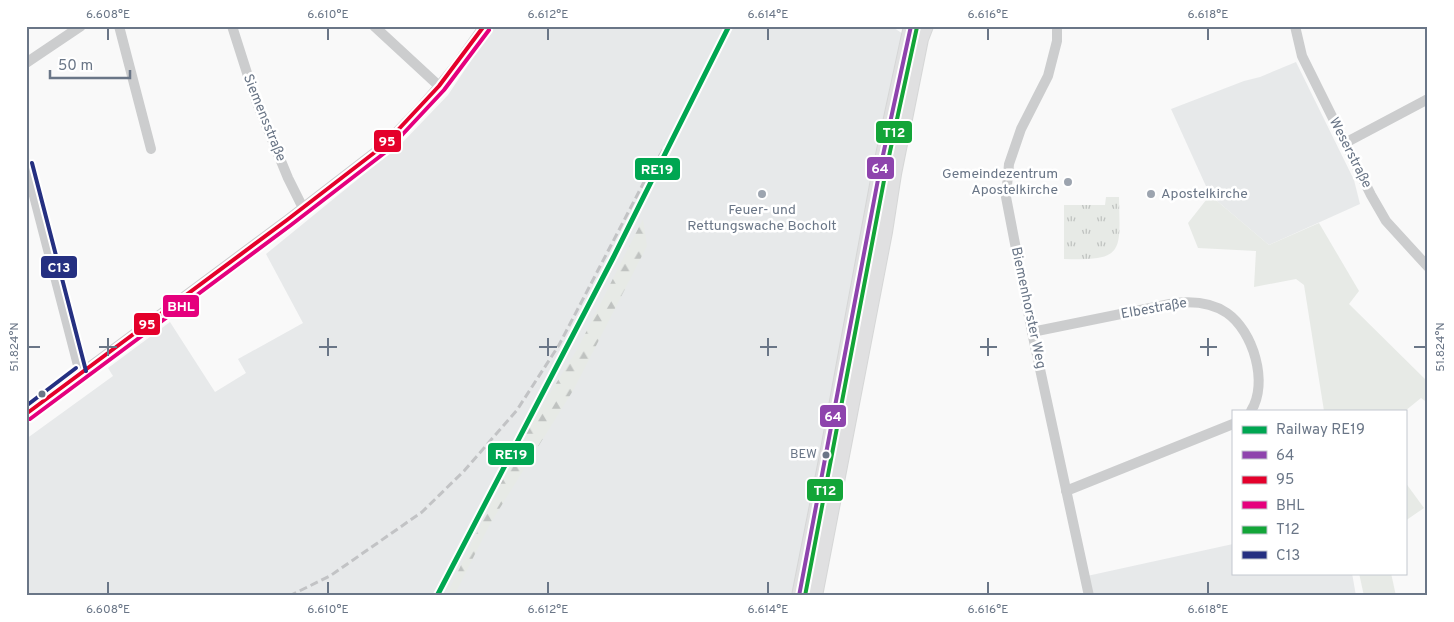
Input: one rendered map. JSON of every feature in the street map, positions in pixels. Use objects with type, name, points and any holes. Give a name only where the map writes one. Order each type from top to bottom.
[{"type":"main road","points":[[799,596],[878,176],[911,26]]},
{"type":"main road","points":[[813,596],[863,350],[894,174],[926,26]]},
{"type":"main road","points":[[803,571],[812,576],[813,596]]},
{"type":"street","points":[[26,62],[81,26]]},
{"type":"street","points":[[119,26],[152,149]]},
{"type":"street","name":"Siemensstraße","points":[[232,26],[255,98],[288,178],[303,208]]},
{"type":"street","points":[[374,26],[438,86]]},
{"type":"street","points":[[26,414],[303,208],[383,146],[419,109],[457,64],[484,26]]},
{"type":"street","name":"Biemenhorster Weg","points":[[1057,26],[1057,41],[1048,76],[1021,129],[1009,164],[1006,182],[1008,212],[1032,332],[1089,596]]},
{"type":"street","name":"Weserstraße","points":[[1295,26],[1302,56],[1386,221],[1428,267]]},
{"type":"street","points":[[1346,143],[1428,99]]},
{"type":"street","points":[[26,165],[80,374]]},
{"type":"street","name":"Elbestraße","points":[[1032,332],[1180,302],[1204,303],[1226,313],[1240,327],[1247,338],[1254,356],[1259,384],[1258,396],[1252,410]]},
{"type":"street","points":[[1066,491],[1232,424]]},
{"type":"shaded area","points":[[494,26],[891,26],[917,43],[814,596],[26,596],[26,439],[113,376],[108,368],[170,322],[215,392],[246,373],[238,359],[303,323],[266,254],[401,144],[448,95]]},
{"type":"shaded area","points":[[1296,62],[1354,180],[1360,204],[1269,245],[1210,195],[1171,109]]},
{"type":"shaded area","points":[[1232,544],[1232,574],[1352,574],[1356,596],[1091,596],[1087,576]]},
{"type":"green space","points":[[1210,195],[1269,245],[1319,223],[1359,291],[1349,304],[1428,382],[1428,403],[1421,398],[1406,410],[1324,410],[1304,285],[1296,279],[1254,287],[1256,251],[1198,248],[1188,223]]},
{"type":"green space","points":[[1106,197],[1119,197],[1119,230],[1115,249],[1108,255],[1098,258],[1064,259],[1064,205],[1105,205]]},
{"type":"green space","points":[[643,219],[647,246],[574,389],[490,524],[454,596],[446,596],[526,432],[578,348]]},
{"type":"green space","points":[[1406,483],[1424,508],[1406,520]]},
{"type":"green space","points":[[1359,574],[1391,574],[1396,596],[1364,596]]},
{"type":"railway","points":[[289,596],[330,576],[422,512],[464,471],[517,410],[559,345],[644,182],[688,108]]},
{"type":"rail line","name":"RE19","points":[[437,596],[613,258],[729,26]]},
{"type":"transit line","name":"95","points":[[26,414],[287,220],[383,146],[439,86],[484,26]]},
{"type":"transit line","name":"64","points":[[799,596],[880,169],[911,26]]},
{"type":"transit line","name":"T12","points":[[805,596],[886,170],[917,27]]},
{"type":"transit line","name":"BHL","points":[[30,419],[291,225],[387,151],[444,90],[489,30]]},
{"type":"transit line","name":"C13","points":[[32,163],[86,371]]},
{"type":"transit line","name":"C13","points":[[26,406],[76,368]]},
{"type":"place","name":"Gemeindezentrum Apostelkirche","points":[[1068,182]]},
{"type":"place","name":"Feuer- und Rettungswache Bocholt","points":[[762,194]]},
{"type":"place","name":"Apostelkirche","points":[[1151,194]]},
{"type":"place","name":"BEW","points":[[826,455]]}]
